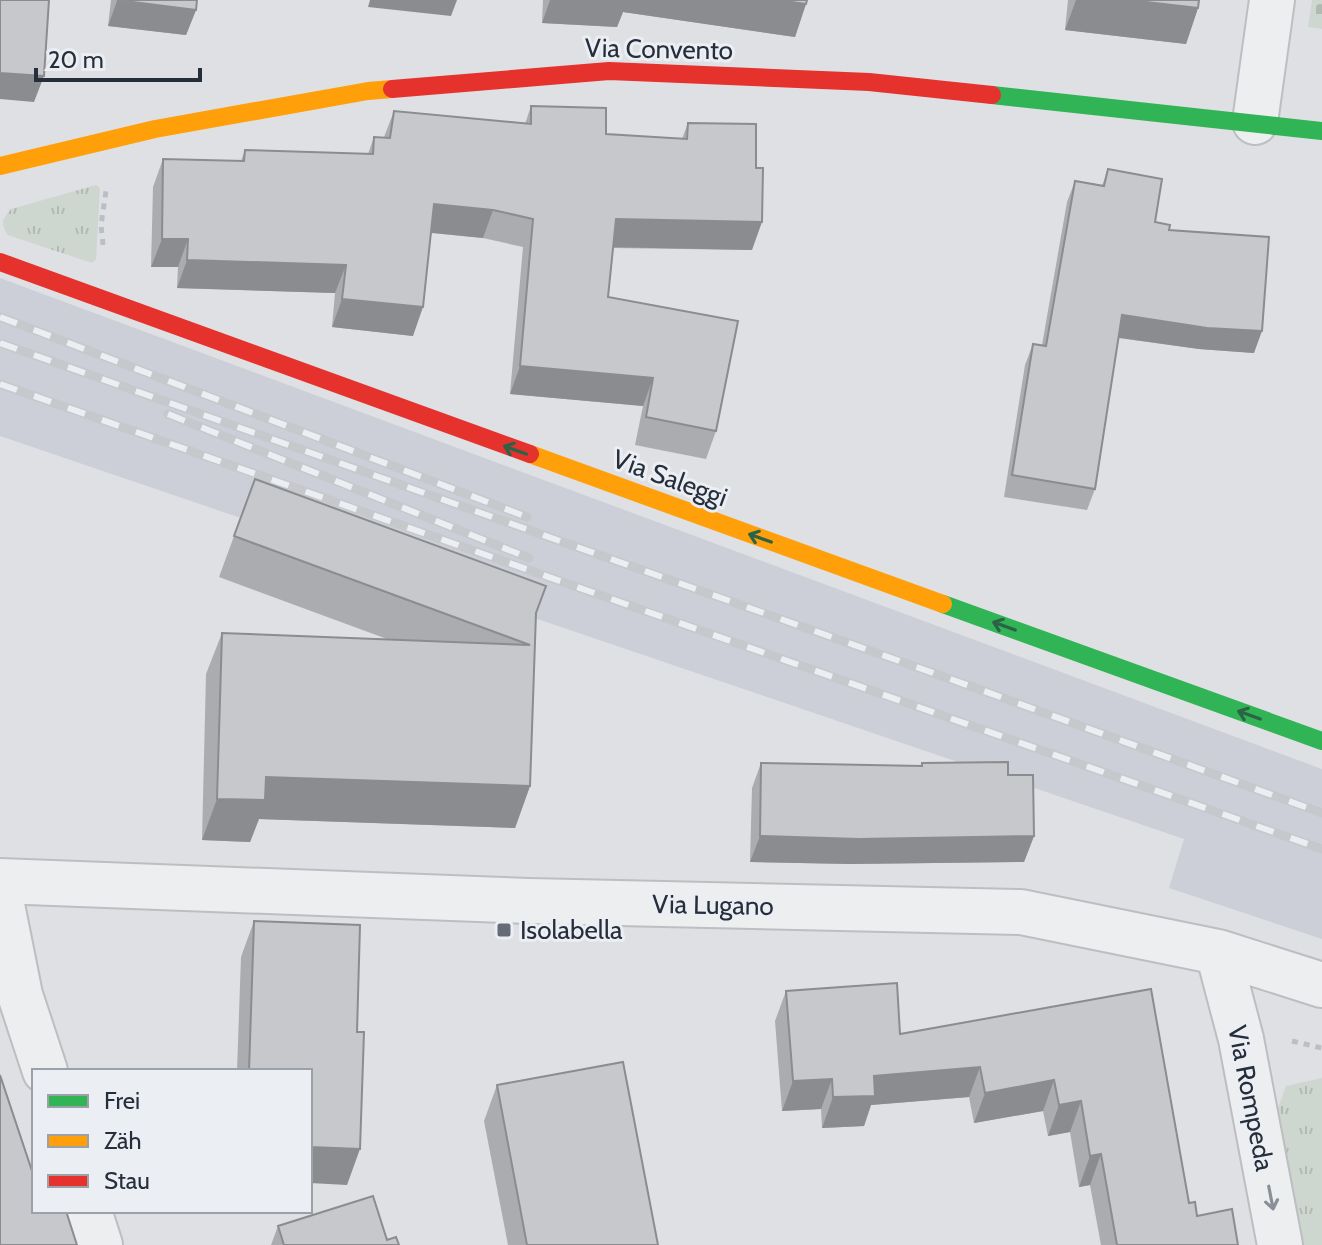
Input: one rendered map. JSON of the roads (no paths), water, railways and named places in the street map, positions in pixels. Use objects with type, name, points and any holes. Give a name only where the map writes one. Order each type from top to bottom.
[{"type":"street","points":[[1255,122],[1272,0]]},
{"type":"street","name":"Via Convento","points":[[0,166],[155,129],[368,91],[609,71],[869,82],[1322,131]]},
{"type":"street","name":"Via Saleggi","points":[[0,262],[1322,741]]},
{"type":"street","name":"Via Lugano","points":[[0,881],[529,901],[1021,912],[1218,952],[1322,985]]},
{"type":"street","points":[[0,895],[20,995],[44,1069]]},
{"type":"street","name":"Via Rompeda","points":[[1218,952],[1241,1039],[1280,1245]]},
{"type":"street","points":[[90,1213],[100,1245]]},
{"type":"railway","points":[[0,317],[527,517]]},
{"type":"railway","points":[[0,343],[1322,813]]},
{"type":"railway","points":[[0,384],[1322,849]]},
{"type":"railway","points":[[168,414],[529,558]]},
{"type":"place","name":"Isolabella","points":[[504,930]]}]
